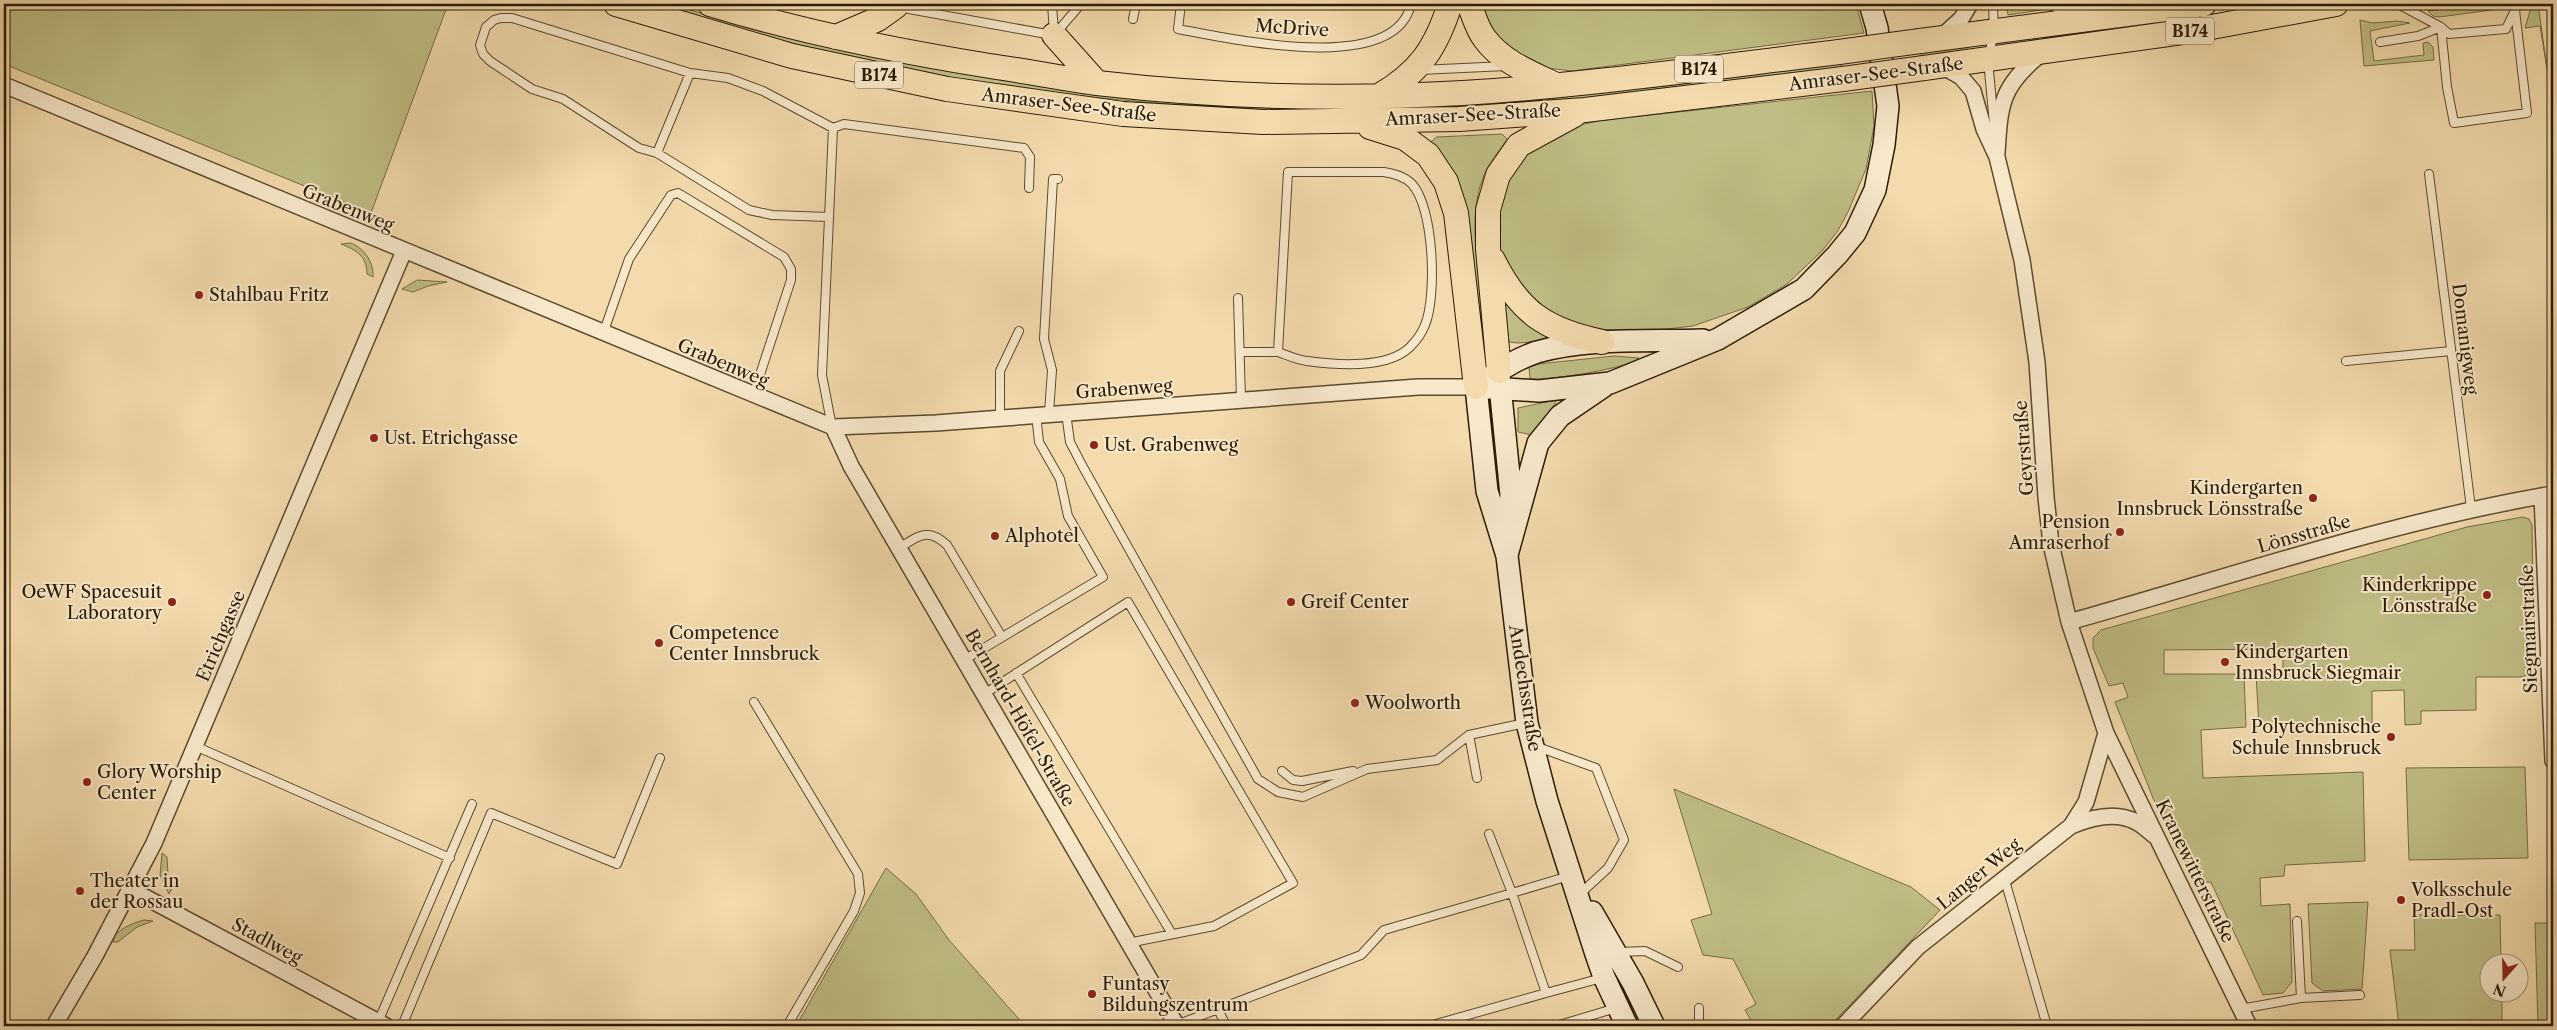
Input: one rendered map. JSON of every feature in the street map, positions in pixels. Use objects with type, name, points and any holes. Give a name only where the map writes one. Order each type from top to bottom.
[{"type":"main road","name":"Amraser-See-Straße","points":[[616,4],[792,56],[947,89],[1123,114],[1263,122],[1459,119],[1585,110],[1988,60],[2035,49],[2190,31],[2332,8]]},
{"type":"main road","name":"Amraser-See-Straße","points":[[710,4],[836,37],[948,59],[1096,82],[1197,91],[1379,96],[1558,86],[1930,39],[2002,35],[2110,16],[2204,4]]},
{"type":"main road","points":[[1379,96],[1400,84],[1414,70],[1436,42],[1450,4]]},
{"type":"main road","points":[[1469,4],[1485,39],[1504,58],[1558,86]]},
{"type":"main road","points":[[1507,556],[1538,443],[1560,416],[1610,383],[1718,339],[1804,289],[1837,255],[1855,232],[1875,190],[1884,145],[1888,106],[1877,28],[1870,4]]},
{"type":"main road","points":[[836,37],[878,19],[896,5]]},
{"type":"main road","points":[[1054,35],[1096,82]]},
{"type":"main road","points":[[1500,380],[1488,249],[1488,210],[1498,175],[1519,145],[1585,110]]},
{"type":"main road","points":[[1344,120],[1405,138],[1428,155],[1446,182],[1456,213],[1476,387],[1500,380],[1537,352],[1602,342],[1718,339]]},
{"type":"main road","points":[[1488,249],[1506,285],[1524,307],[1545,323],[1584,338],[1602,342]]},
{"type":"main road","points":[[1500,380],[1539,391],[1610,383]]},
{"type":"main road","name":"Andechsstraße","points":[[1500,380],[1511,495],[1507,556]]},
{"type":"main road","name":"Andechsstraße","points":[[1476,387],[1494,399],[1503,417]]},
{"type":"main road","name":"Andechsstraße","points":[[1476,387],[1487,491],[1507,556],[1527,723],[1547,801],[1576,884],[1604,977],[1623,1017]]},
{"type":"main road","name":"Andechsstraße","points":[[1576,884],[1616,952],[1654,1026]]},
{"type":"street","points":[[1930,39],[1961,19],[1970,4]]},
{"type":"street","points":[[2056,4],[2078,11],[2110,16]]},
{"type":"street","name":"Geyrstraße","points":[[1997,157],[1999,114],[2007,90],[2035,49]]},
{"type":"street","name":"Geyrstraße","points":[[1933,67],[1961,77],[1973,91],[1984,129],[1997,157],[2022,260],[2037,362],[2051,544],[2069,622],[2106,733]]},
{"type":"street","name":"Grabenweg","points":[[4,85],[753,396],[832,427],[1000,418],[1418,387],[1476,387]]},
{"type":"street","name":"Etrichgasse","points":[[54,1026],[95,956],[154,843],[404,251]]},
{"type":"street","name":"Bernhard-Höfel-Straße","points":[[832,427],[899,548],[1176,1026]]},
{"type":"street","name":"Lönsstraße","points":[[2069,622],[2393,528],[2471,508],[2548,495]]},
{"type":"street","name":"Siegmairstraße","points":[[2548,495],[2553,761]]},
{"type":"street","name":"Langer Weg","points":[[1843,1026],[1918,947],[2004,877],[2071,826],[2086,802],[2106,733]]},
{"type":"street","name":"Kranewitterstraße","points":[[2106,733],[2249,1026]]},
{"type":"street","points":[[2071,826],[2090,818],[2107,816],[2135,821],[2158,839]]},
{"type":"street","name":"Stadlweg","points":[[130,889],[382,1024]]},
{"type":"lane","points":[[1052,4],[1054,35]]},
{"type":"lane","points":[[1054,35],[1080,4]]},
{"type":"lane","points":[[1133,19],[1136,4]]},
{"type":"lane","name":"McDrive","points":[[1181,4],[1178,29],[1266,44],[1362,48],[1388,35],[1401,25],[1408,17],[1411,4]]},
{"type":"lane","name":"Geyrstraße","points":[[1993,4],[2002,35],[1988,60],[1997,157]]},
{"type":"lane","points":[[2398,4],[2449,34],[2506,28],[2516,7]]},
{"type":"lane","points":[[896,5],[1054,35]]},
{"type":"lane","points":[[2440,27],[2447,87],[2454,123],[2527,113],[2525,57],[2516,7]]},
{"type":"lane","points":[[829,217],[758,213],[658,153],[639,148],[563,99],[532,89],[483,54],[480,45],[486,27],[494,20],[512,18],[690,73],[728,78],[763,90],[833,128],[844,124],[1024,148],[1030,157],[1029,188]]},
{"type":"lane","points":[[2380,42],[2418,36],[2440,27]]},
{"type":"lane","points":[[1414,70],[1516,65]]},
{"type":"lane","points":[[658,153],[690,73]]},
{"type":"lane","points":[[832,427],[822,375],[833,128]]},
{"type":"lane","points":[[1240,352],[1278,352],[1306,361],[1381,362],[1409,348],[1418,338],[1426,324],[1430,308],[1431,245],[1426,210],[1420,196],[1411,183],[1399,175],[1384,172],[1288,172],[1278,352]]},
{"type":"lane","name":"Domanigweg","points":[[2429,174],[2471,508]]},
{"type":"lane","points":[[964,660],[1103,577],[1068,516],[1060,479],[1039,442],[1042,414],[1052,370],[1044,339],[1053,179],[1058,179]]},
{"type":"lane","points":[[603,334],[629,259],[671,195],[678,193],[784,257],[791,270],[791,280],[753,396]]},
{"type":"lane","points":[[1238,298],[1241,399]]},
{"type":"lane","points":[[1000,418],[1000,371],[1019,331]]},
{"type":"lane","points":[[2346,361],[2451,351]]},
{"type":"lane","points":[[1066,412],[1070,442],[1078,459],[1258,779],[1278,792],[1303,797],[1367,769]]},
{"type":"lane","points":[[899,548],[921,535],[930,534],[939,538],[947,545],[1002,637]]},
{"type":"lane","points":[[984,694],[1128,602],[1293,884],[1214,926],[1128,943]]},
{"type":"lane","points":[[1016,673],[1172,934]]},
{"type":"lane","points":[[754,702],[858,874],[860,893],[854,911],[787,1026]]},
{"type":"lane","points":[[1282,771],[1292,780],[1302,781],[1367,769],[1437,760],[1469,736],[1527,723]]},
{"type":"lane","points":[[1469,736],[1477,778]]},
{"type":"lane","points":[[1176,1026],[1361,955],[1384,930],[1512,893],[1576,884],[1608,868],[1624,840],[1596,768],[1533,745]]},
{"type":"lane","points":[[195,746],[450,858]]},
{"type":"lane","points":[[402,1026],[492,813],[617,864],[660,758]]},
{"type":"lane","points":[[382,1024],[472,804]]},
{"type":"lane","points":[[1489,834],[1512,893],[1546,993]]},
{"type":"lane","points":[[2004,877],[2047,1026]]},
{"type":"lane","points":[[2297,921],[2301,998]]},
{"type":"lane","points":[[1616,952],[1645,951],[1678,967]]},
{"type":"lane","points":[[1429,1026],[1604,977]]},
{"type":"lane","points":[[2241,1009],[2301,998],[2360,995]]},
{"type":"lane","points":[[1699,1008],[1699,1026]]},
{"type":"lane","points":[[1218,1009],[1226,1026]]},
{"type":"lane","points":[[1556,1026],[1623,1017]]},
{"type":"shaded area","points":[[4,4],[448,4],[371,213],[4,64]]},
{"type":"shaded area","points":[[653,4],[671,4],[774,34],[879,58],[984,77],[1090,92],[1488,103],[1665,86],[1841,63],[1842,68],[1632,95],[1506,107],[1334,111],[1248,109],[1162,104],[1076,95],[906,70],[801,47]]},
{"type":"shaded area","points":[[1480,4],[1856,4],[1864,33],[1572,71],[1539,67],[1509,49],[1493,35]]},
{"type":"shaded area","points":[[2006,4],[2035,4],[2048,9],[2008,15]]},
{"type":"shaded area","points":[[2486,4],[2509,4],[2506,8],[2439,17],[2433,16],[2428,11]]},
{"type":"shaded area","points":[[2532,4],[2538,4],[2548,75],[2540,26],[2525,28]]},
{"type":"shaded area","points":[[2187,15],[2188,20],[2034,41],[2033,36]]},
{"type":"shaded area","points":[[2360,20],[2373,23],[2397,21],[2410,23],[2370,31],[2374,61],[2424,55],[2423,43],[2428,42],[2433,47],[2434,60],[2364,66]]},
{"type":"shaded area","points":[[1968,47],[1966,50],[1922,57],[1922,52]]},
{"type":"shaded area","points":[[1872,91],[1874,126],[1866,169],[1848,212],[1837,232],[1822,251],[1787,284],[1748,307],[1693,326],[1658,330],[1606,330],[1571,322],[1531,302],[1500,255],[1498,199],[1523,154],[1574,126],[1604,120]]},
{"type":"shaded area","points":[[1502,134],[1507,139],[1485,173],[1475,212],[1476,247],[1485,318],[1479,319],[1464,199],[1448,164],[1432,147],[1431,142],[1436,137]]},
{"type":"shaded area","points":[[351,243],[368,257],[373,277],[367,274],[363,258],[341,244]]},
{"type":"shaded area","points":[[417,280],[447,282],[428,286],[413,292],[402,289]]},
{"type":"shaded area","points":[[1508,304],[1547,332],[1545,341],[1509,342],[1504,307]]},
{"type":"shaded area","points":[[1614,356],[1639,358],[1633,362],[1605,370],[1553,378],[1530,379],[1529,367],[1538,364]]},
{"type":"shaded area","points":[[1556,400],[1532,435],[1518,432],[1518,408]]},
{"type":"shaded area","points":[[1498,444],[1506,514],[1501,515],[1492,445]]},
{"type":"shaded area","points":[[2523,517],[2529,519],[2532,525],[2534,673],[2520,677],[2476,677],[2476,710],[2421,711],[2421,724],[2405,725],[2404,690],[2372,691],[2372,723],[2259,726],[2256,674],[2283,673],[2283,649],[2164,650],[2164,674],[2244,674],[2246,727],[2201,730],[2203,778],[2363,772],[2365,861],[2285,865],[2284,876],[2260,878],[2261,906],[2290,904],[2292,982],[2283,993],[2263,995],[2211,882],[2195,882],[2153,798],[2115,702],[2128,697],[2123,683],[2109,686],[2093,648],[2093,638],[2101,630],[2467,527]]},
{"type":"shaded area","points":[[2525,767],[2528,858],[2409,860],[2406,768]]},
{"type":"shaded area","points":[[1674,789],[1911,887],[1940,910],[1830,1026],[1754,1026],[1745,1010],[1756,1004],[1733,959],[1703,955],[1691,920],[1712,914]]},
{"type":"shaded area","points":[[162,853],[167,857],[168,875],[173,887],[169,894],[160,875]]},
{"type":"shaded area","points":[[886,868],[916,894],[949,940],[1025,1026],[796,1026]]},
{"type":"shaded area","points":[[2368,902],[2362,989],[2323,991],[2312,983],[2308,904]]},
{"type":"shaded area","points":[[2414,915],[2500,915],[2501,952],[2480,952],[2480,1002],[2502,1002],[2502,1026],[2399,1026],[2390,950],[2415,950]]},
{"type":"shaded area","points":[[144,920],[153,921],[137,927],[118,942],[113,942],[120,931]]},
{"type":"shaded area","points":[[2535,923],[2553,923],[2553,1026],[2538,1026]]},
{"type":"shaded area","points":[[1621,990],[1625,991],[1644,1026],[1638,1026],[1621,994]]},
{"type":"place","name":"Stahlbau Fritz","points":[[199,295]]},
{"type":"place","name":"Ust. Etrichgasse","points":[[374,438]]},
{"type":"place","name":"Ust. Grabenweg","points":[[1094,445]]},
{"type":"place","name":"Kindergarten Innsbruck Lönsstraße","points":[[2313,498]]},
{"type":"place","name":"Pension Amraserhof","points":[[2120,532]]},
{"type":"place","name":"Alphotel","points":[[995,536]]},
{"type":"place","name":"Kinderkrippe Lönsstraße","points":[[2487,595]]},
{"type":"place","name":"OeWF Spacesuit Laboratory","points":[[172,602]]},
{"type":"place","name":"Greif Center","points":[[1291,602]]},
{"type":"place","name":"Competence Center Innsbruck","points":[[659,643]]},
{"type":"place","name":"Kindergarten Innsbruck Siegmair","points":[[2225,662]]},
{"type":"place","name":"Woolworth","points":[[1355,703]]},
{"type":"place","name":"Polytechnische Schule Innsbruck","points":[[2391,737]]},
{"type":"place","name":"Glory Worship Center","points":[[87,782]]},
{"type":"place","name":"Theater in der Rossau","points":[[80,891]]},
{"type":"place","name":"Volksschule Pradl-Ost","points":[[2401,900]]},
{"type":"place","name":"Funtasy Bildungszentrum","points":[[1092,994]]}]
